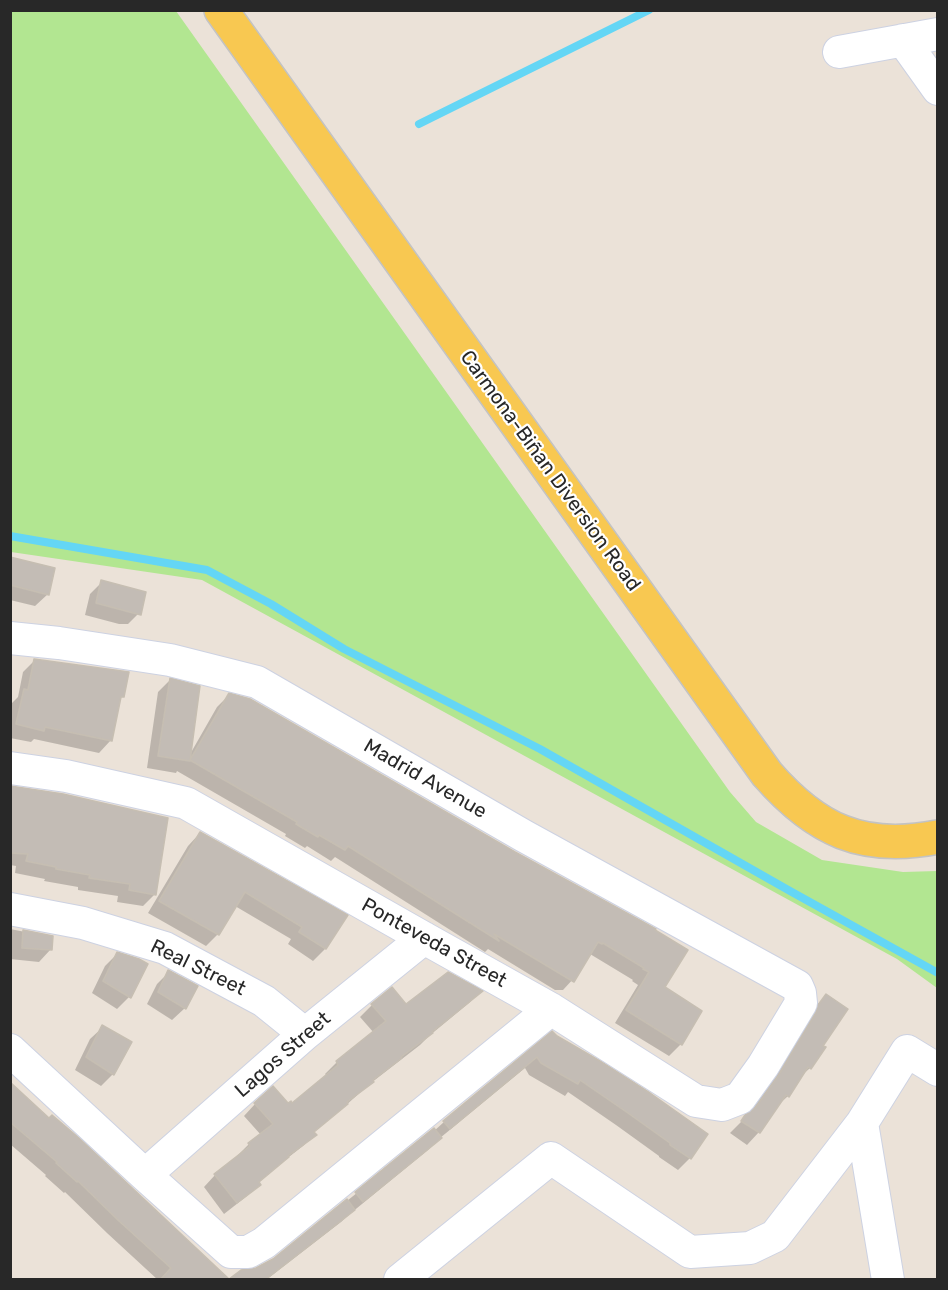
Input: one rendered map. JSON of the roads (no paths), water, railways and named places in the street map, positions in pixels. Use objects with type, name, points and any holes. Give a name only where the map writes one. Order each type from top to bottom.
[{"type":"main road","name":"Carmona-Biñan Diversion Road","points":[[221,10],[767,774],[803,810],[825,825],[850,835],[900,842],[938,837]]},
{"type":"street","points":[[839,52],[938,34]]},
{"type":"street","points":[[903,40],[938,89]]},
{"type":"street","name":"Madrid Avenue","points":[[10,638],[170,660],[256,682],[524,836],[797,986],[801,1003]]},
{"type":"street","name":"Ponteveda Street","points":[[10,768],[66,776],[186,803],[551,1009],[696,1101],[722,1105],[740,1098],[764,1066],[801,1003]]},
{"type":"street","name":"Real Street","points":[[10,909],[83,922],[165,948],[264,1001],[305,1034]]},
{"type":"street","name":"Lagos Street","points":[[145,1175],[305,1034],[424,938]]},
{"type":"street","points":[[10,1050],[231,1252],[248,1252],[264,1243],[551,1009]]},
{"type":"street","points":[[419,1273],[551,1158],[690,1252],[750,1248],[776,1236],[862,1123],[907,1050],[938,1070]]},
{"type":"street","points":[[862,1123],[888,1280]]},
{"type":"waterway","points":[[419,124],[649,10]]},
{"type":"waterway","points":[[10,536],[207,570],[271,604],[344,649],[540,749],[938,973]]}]
